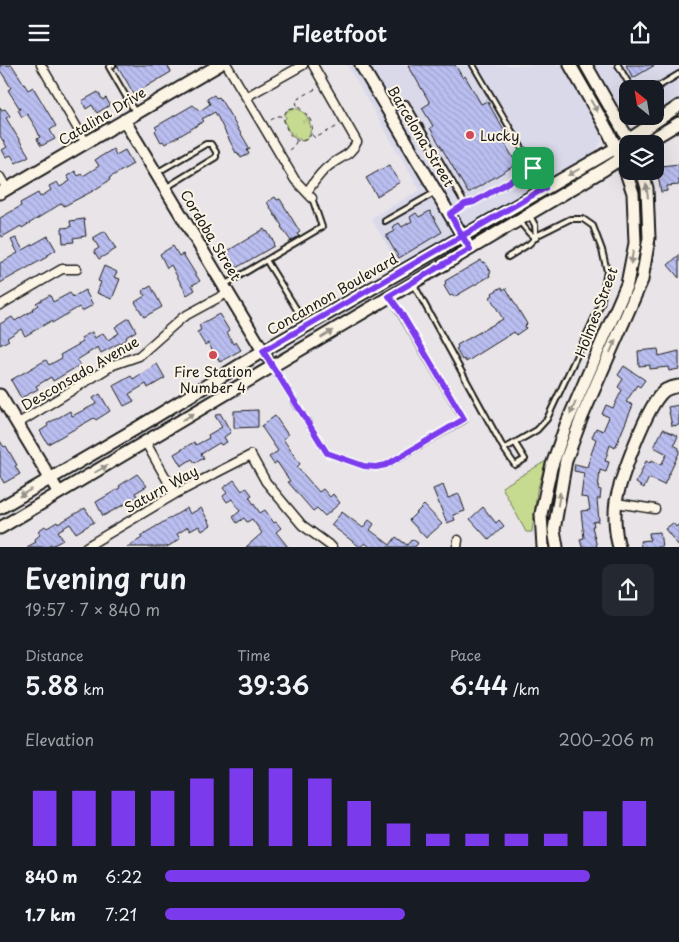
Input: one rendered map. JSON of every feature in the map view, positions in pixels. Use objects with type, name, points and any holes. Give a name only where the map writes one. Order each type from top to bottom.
[{"type":"main road","name":"Catalina Drive","points":[[3,191],[219,65]]},
{"type":"main road","name":"Barcelona Street","points":[[361,65],[470,249]]},
{"type":"main road","name":"Holmes Street","points":[[570,65],[619,148]]},
{"type":"main road","points":[[586,65],[627,135]]},
{"type":"main road","name":"Concannon Boulevard","points":[[638,135],[679,106]]},
{"type":"main road","name":"Cordoba Street","points":[[124,120],[272,366]]},
{"type":"main road","points":[[659,135],[679,123]]},
{"type":"main road","name":"Concannon Boulevard","points":[[0,508],[137,428],[263,351],[545,188],[619,154]]},
{"type":"main road","name":"Concannon Boulevard","points":[[0,528],[524,217],[619,155]]},
{"type":"main road","name":"Holmes Street","points":[[542,547],[541,514],[551,468],[566,425],[627,284],[635,243],[633,193],[629,180]]},
{"type":"main road","name":"Holmes Street","points":[[557,547],[554,530],[566,460],[582,417],[642,280],[649,237],[648,188],[645,180]]},
{"type":"main road","points":[[619,547],[616,503],[623,473],[656,401],[667,389],[679,386]]},
{"type":"main road","points":[[0,395],[59,493]]},
{"type":"main road","points":[[137,428],[146,443]]},
{"type":"street","points":[[41,65],[86,143]]},
{"type":"street","points":[[227,65],[295,180],[309,195],[318,175],[352,152],[357,142],[313,65]]},
{"type":"street","points":[[246,97],[303,65]]},
{"type":"street","points":[[0,177],[3,191]]},
{"type":"street","points":[[0,305],[62,269],[76,269]]},
{"type":"street","name":"Desconsado Avenue","points":[[17,424],[113,365],[139,356],[183,317],[226,289]]},
{"type":"street","points":[[146,443],[175,494]]},
{"type":"street","name":"Saturn Way","points":[[86,547],[175,494],[251,455],[266,482],[302,525],[332,547]]},
{"type":"street","points":[[616,503],[655,509]]},
{"type":"lane","points":[[112,65],[109,67],[135,113]]},
{"type":"lane","points":[[473,65],[545,188]]},
{"type":"lane","points":[[618,65],[627,80]]},
{"type":"lane","points":[[664,83],[679,74]]},
{"type":"lane","points":[[388,110],[406,103],[465,204]]},
{"type":"lane","points":[[156,173],[206,144],[211,144],[216,152],[216,157],[165,188]]},
{"type":"lane","points":[[450,214],[533,168]]},
{"type":"lane","points":[[384,221],[436,191]]},
{"type":"lane","points":[[226,289],[266,260],[322,227],[309,195]]},
{"type":"lane","points":[[524,217],[529,233],[536,237]]},
{"type":"lane","points":[[524,217],[535,225],[536,237]]},
{"type":"lane","points":[[504,449],[537,430],[547,419],[601,304],[606,271],[602,250],[593,226],[583,219],[570,219],[536,237],[529,245],[508,257]]},
{"type":"lane","points":[[266,260],[297,311]]},
{"type":"lane","points":[[413,283],[504,449],[515,465],[525,459],[515,443]]},
{"type":"lane","points":[[272,366],[327,453],[364,466],[376,467],[386,465],[455,425],[464,419],[400,311],[389,296]]},
{"type":"path","points":[[283,116],[287,131],[297,140],[307,140],[311,135],[312,129],[310,120],[297,107],[296,101],[320,86]]},
{"type":"path","points":[[283,116],[288,109],[297,107]]},
{"type":"path","points":[[271,120],[276,116],[283,116]]},
{"type":"path","points":[[311,135],[315,139],[342,123]]},
{"type":"path","points":[[289,150],[294,147],[297,140]]},
{"type":"shaded area","points":[[347,65],[562,65],[599,127],[602,141],[591,157],[400,268],[371,218],[420,190]]},
{"type":"shaded area","points":[[593,65],[679,65],[679,98],[664,107],[664,80],[619,80],[619,114],[598,78]]},
{"type":"green space","points":[[292,108],[302,111],[308,119],[311,130],[307,139],[301,141],[299,138],[295,138],[288,130],[284,120],[286,118],[285,114]]},
{"type":"green space","points":[[546,461],[537,491],[532,532],[526,532],[502,487]]},
{"type":"building","points":[[0,65],[12,65],[28,90],[33,87],[56,126],[50,130],[55,139],[41,146],[37,139],[40,137],[36,128],[27,114],[22,117],[18,110],[20,109],[8,90],[11,88],[0,70]]},
{"type":"building","points":[[117,65],[167,65],[171,72],[134,94]]},
{"type":"building","name":"Lucky","points":[[408,65],[455,65],[463,78],[465,76],[481,104],[487,101],[510,141],[505,144],[517,164],[468,193],[430,128],[433,126],[422,108],[430,103]]},
{"type":"building","points":[[626,65],[655,65],[633,78]]},
{"type":"building","points":[[98,92],[103,100],[106,98],[110,105],[97,113],[92,105],[86,109],[82,101]]},
{"type":"building","points":[[214,95],[216,98],[219,97],[227,110],[250,149],[247,150],[249,154],[241,158],[236,153],[215,112],[202,119],[204,121],[165,144],[163,141],[161,142],[155,127],[193,105],[200,111],[210,104],[207,99]]},
{"type":"building","points":[[0,107],[2,110],[5,109],[10,116],[6,118],[29,156],[16,163],[11,155],[6,157],[2,150],[7,147],[0,136]]},
{"type":"building","points":[[113,149],[116,155],[125,150],[133,164],[109,178],[110,180],[91,192],[64,206],[62,203],[22,228],[21,226],[2,237],[0,233],[0,218],[21,206],[20,203],[38,193],[40,197],[51,190],[49,186],[57,182],[60,187],[70,181],[67,176],[75,171],[78,176],[82,174],[83,176],[99,166],[95,160]]},
{"type":"building","points":[[679,164],[679,185],[667,186],[667,191],[661,192],[659,180],[664,180],[664,166]]},
{"type":"building","points":[[389,165],[400,182],[377,196],[366,178]]},
{"type":"building","points":[[275,197],[277,200],[280,199],[300,232],[297,234],[299,236],[291,241],[267,202]]},
{"type":"building","points":[[430,211],[442,232],[399,258],[386,236],[395,231],[392,227],[399,223],[402,227],[412,221],[410,217],[416,213],[419,217]]},
{"type":"building","points":[[84,219],[86,236],[73,238],[74,242],[63,243],[62,228],[71,227],[70,221]]},
{"type":"building","points":[[264,229],[274,242],[274,246],[236,268],[232,267],[225,255],[228,254],[226,252]]},
{"type":"building","points":[[105,231],[116,249],[99,259],[94,251],[99,248],[93,238]]},
{"type":"building","points":[[48,236],[56,250],[0,283],[0,263],[18,253],[11,240],[16,238],[23,250]]},
{"type":"building","points":[[173,246],[179,256],[183,254],[200,281],[192,285],[195,290],[187,295],[171,265],[167,268],[160,254]]},
{"type":"building","points":[[679,255],[679,278],[668,265]]},
{"type":"building","points":[[481,260],[483,263],[485,262],[491,272],[489,273],[490,276],[454,297],[450,296],[444,286],[446,284],[445,281]]},
{"type":"building","points":[[104,266],[117,272],[114,277],[120,279],[112,299],[97,293],[101,282],[98,281]]},
{"type":"building","points":[[151,286],[162,307],[144,317],[135,302],[145,296],[142,291]]},
{"type":"building","points":[[502,287],[503,290],[506,288],[527,324],[526,328],[516,335],[514,332],[466,362],[464,359],[462,360],[456,349],[458,348],[457,345],[503,319],[490,297],[493,295],[492,293]]},
{"type":"building","points":[[85,290],[93,305],[82,311],[79,307],[25,336],[21,329],[0,345],[0,324],[12,317],[15,321],[33,310],[38,305],[36,303],[50,295],[53,302],[70,293],[73,297]]},
{"type":"building","points":[[219,314],[229,330],[227,332],[233,344],[236,342],[241,350],[220,362],[208,343],[205,345],[197,332],[201,330],[199,325]]},
{"type":"building","points":[[129,318],[136,331],[126,337],[127,339],[101,353],[98,347],[77,360],[80,365],[53,381],[51,377],[36,386],[38,389],[21,398],[11,380],[46,360],[49,365],[62,358],[60,355],[83,342],[81,338],[92,332],[95,338],[103,333],[108,340],[119,333],[115,327]]},
{"type":"building","points":[[658,349],[659,356],[679,351],[679,369],[669,371],[668,367],[650,369],[650,365],[639,366],[638,351]]},
{"type":"building","points":[[157,364],[165,378],[148,388],[146,384],[129,394],[134,401],[124,406],[113,386],[131,376],[133,379]]},
{"type":"building","points":[[624,366],[645,380],[640,387],[637,385],[626,402],[633,405],[615,448],[610,445],[605,461],[609,462],[606,472],[600,470],[598,489],[601,490],[600,499],[597,499],[599,521],[593,522],[594,526],[592,526],[597,547],[582,547],[580,539],[584,538],[581,511],[590,510],[588,498],[581,497],[584,473],[574,471],[575,464],[587,467],[596,439],[592,437],[596,428],[603,431],[609,417],[602,414],[606,405],[613,408],[622,390],[618,387],[623,379],[618,375]]},
{"type":"building","points":[[100,394],[110,411],[48,444],[40,431],[48,426],[47,424],[70,411],[72,416],[96,404],[93,398]]},
{"type":"building","points":[[679,405],[679,425],[672,426],[668,407]]},
{"type":"building","points":[[258,410],[258,427],[234,428],[234,411]]},
{"type":"building","points":[[220,413],[231,432],[224,437],[227,442],[221,445],[219,443],[201,454],[204,458],[195,463],[192,459],[181,466],[174,454],[194,442],[196,445],[209,438],[208,435],[222,427],[215,416]]},
{"type":"building","points":[[275,416],[288,435],[283,439],[300,464],[297,467],[319,492],[323,489],[330,497],[333,494],[340,503],[325,516],[317,508],[313,511],[288,482],[290,481],[277,462],[274,464],[269,457],[278,451],[261,426]]},
{"type":"building","points":[[663,429],[678,436],[674,445],[679,448],[679,453],[664,485],[649,478],[644,488],[636,483],[646,461],[650,463],[652,460],[661,465],[667,454],[654,447]]},
{"type":"building","points":[[0,441],[4,447],[6,446],[20,474],[4,483],[0,476]]},
{"type":"building","points":[[137,474],[147,486],[135,493],[138,497],[103,516],[96,502],[120,488],[119,486]]},
{"type":"building","points":[[234,480],[242,491],[246,487],[252,495],[249,497],[260,513],[265,510],[274,523],[276,522],[281,528],[276,532],[288,547],[246,547],[262,533],[252,519],[247,522],[244,518],[237,523],[233,517],[240,511],[232,499],[227,502],[223,496],[227,493],[223,488]]},
{"type":"building","points":[[443,485],[448,498],[459,494],[465,511],[453,515],[455,520],[447,523],[433,489]]},
{"type":"building","points":[[424,505],[442,524],[426,538],[409,520]]},
{"type":"building","points":[[483,507],[496,523],[499,520],[504,526],[489,540],[470,519]]},
{"type":"building","points":[[85,508],[94,522],[76,533],[70,524],[58,531],[63,540],[52,546],[51,544],[47,547],[27,547],[36,542],[35,539],[40,535],[38,531],[45,526],[47,528],[57,522],[58,524]]},
{"type":"building","points":[[187,508],[190,514],[201,508],[211,525],[202,531],[199,526],[190,531],[188,527],[177,534],[180,539],[167,547],[127,547],[142,538],[140,536]]},
{"type":"building","points":[[342,512],[363,528],[369,520],[374,524],[370,530],[390,545],[396,537],[407,545],[412,539],[418,543],[415,547],[370,547],[365,543],[360,547],[331,525]]},
{"type":"building","points":[[673,523],[676,527],[679,524],[679,546],[665,529]]},
{"type":"building","points":[[660,532],[662,547],[641,547],[640,541],[650,540],[649,533]]},
{"type":"place","name":"Lucky","points":[[470,135]]},
{"type":"place","name":"Fire Station Number 4","points":[[213,355]]},
{"type":"route","points":[[533,168],[450,214],[463,236],[470,249],[389,296],[400,311],[464,419],[386,465],[376,467],[364,466],[327,453],[263,351],[463,236],[545,188],[533,168]]}]
